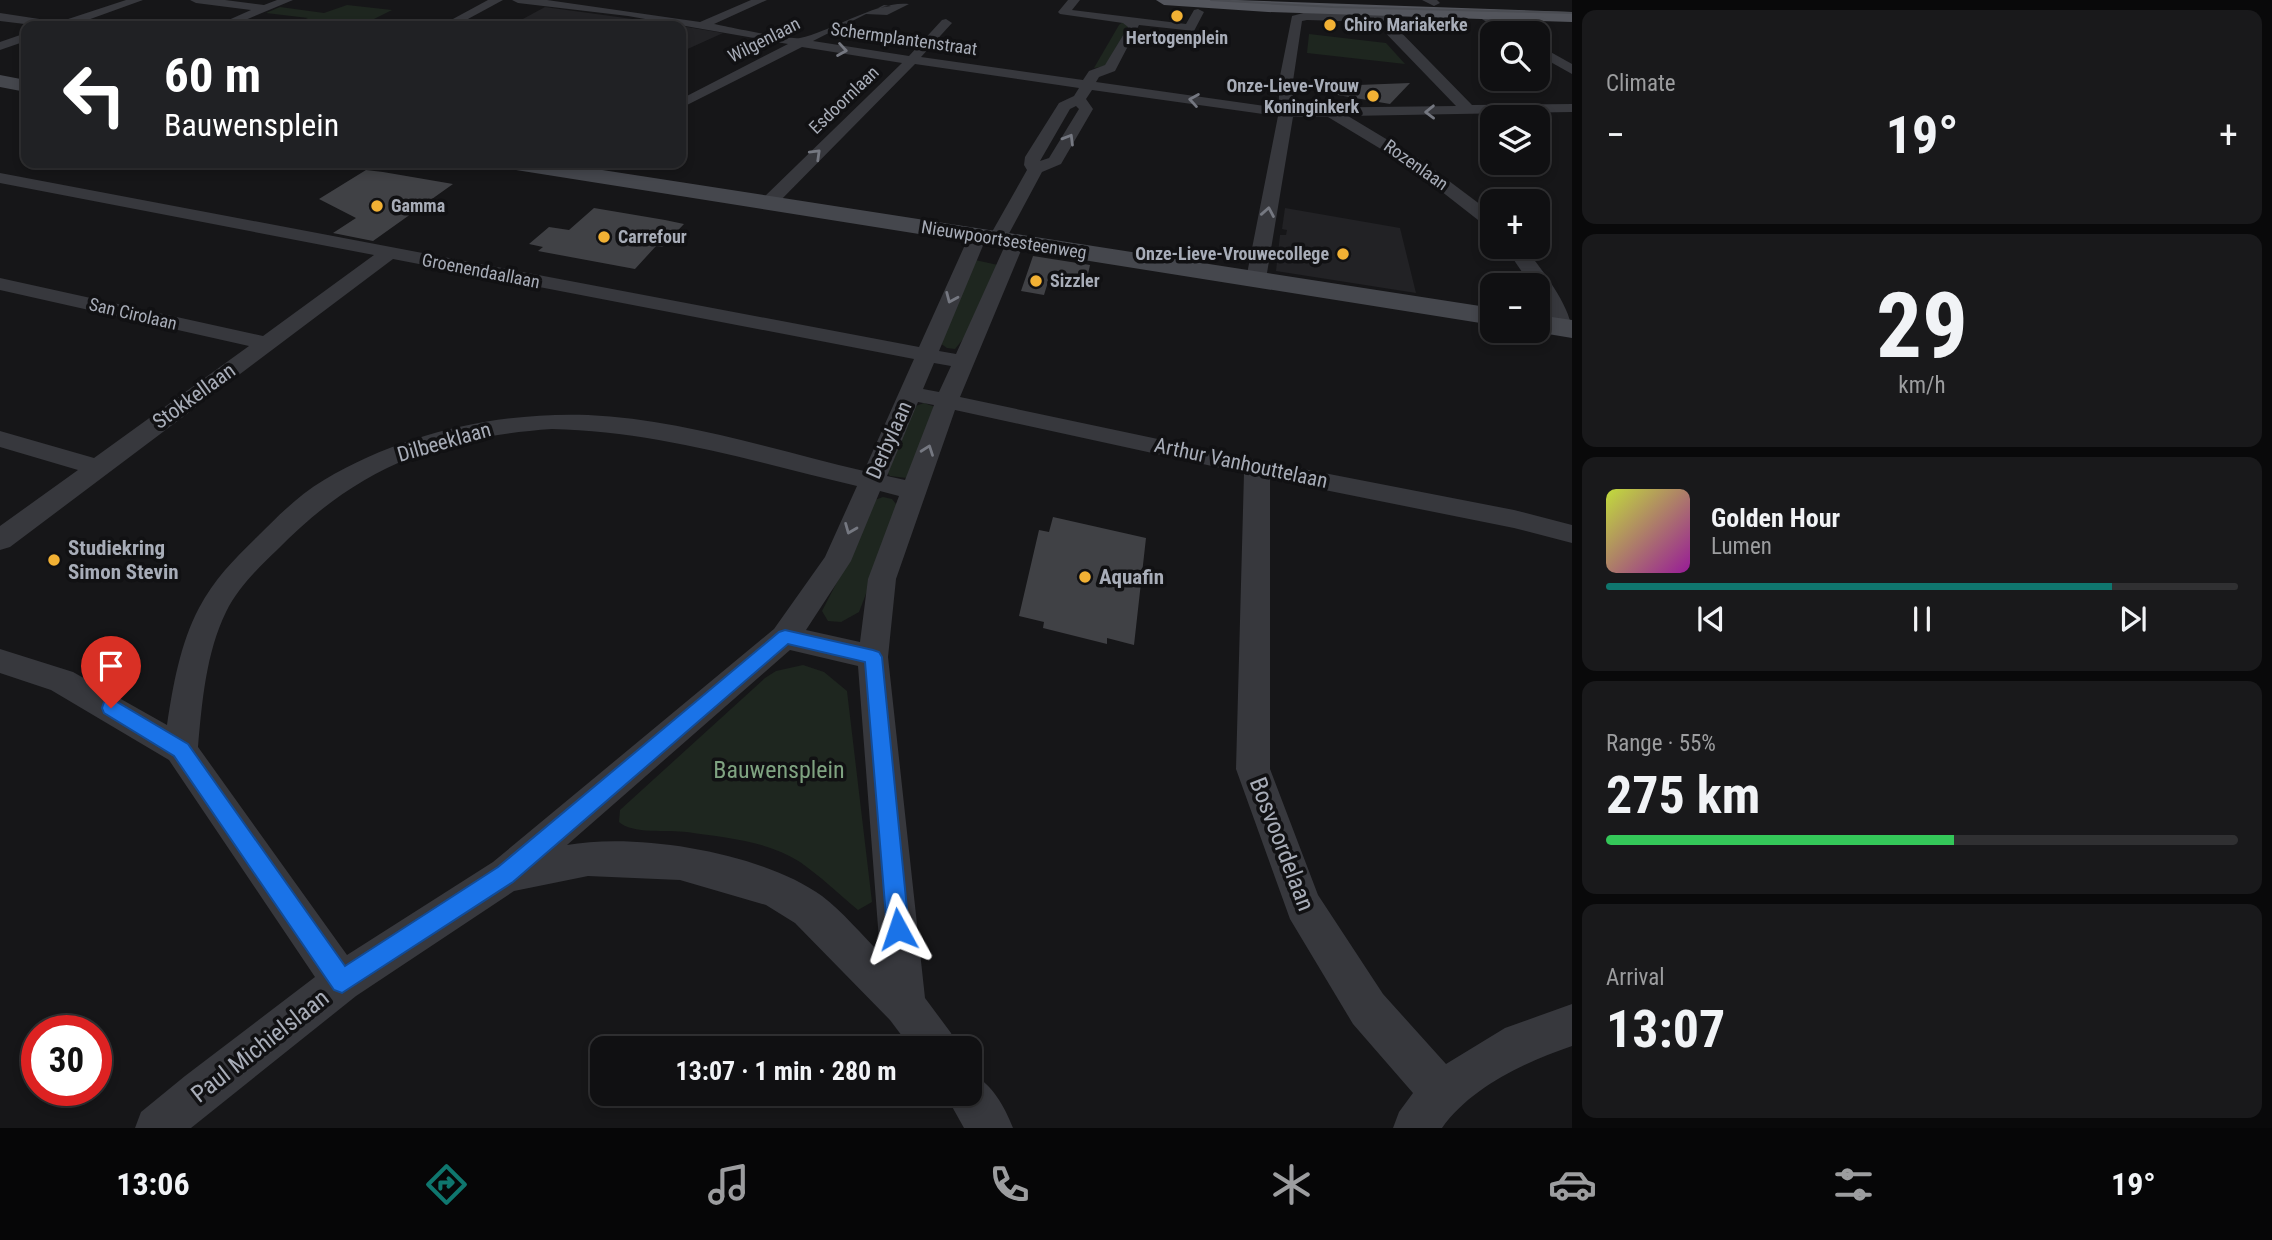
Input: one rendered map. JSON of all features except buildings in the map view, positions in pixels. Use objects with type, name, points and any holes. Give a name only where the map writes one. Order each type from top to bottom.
[{"type":"main road","points":[[1164,0],[1376,15],[1478,12],[1572,17]]},
{"type":"main road","points":[[1289,0],[1572,7]]},
{"type":"main road","points":[[0,81],[21,85]]},
{"type":"main road","name":"Nieuwpoortsesteenweg","points":[[576,168],[768,202],[1480,315]]},
{"type":"main road","points":[[1550,326],[1570,329]]},
{"type":"street","points":[[74,21],[137,0]]},
{"type":"street","points":[[196,0],[266,9]]},
{"type":"street","points":[[234,21],[287,0]]},
{"type":"street","points":[[456,21],[497,0]]},
{"type":"street","name":"Schermplantenstraat","points":[[518,0],[673,21]]},
{"type":"street","points":[[702,25],[761,0]]},
{"type":"street","points":[[1073,0],[1064,12],[1130,15],[1190,28],[1198,12]]},
{"type":"street","name":"Wilgenlaan","points":[[686,101],[864,10]]},
{"type":"street","points":[[1478,12],[1493,21]]},
{"type":"street","points":[[1111,30],[1115,23],[1130,15]]},
{"type":"street","points":[[997,239],[1036,169],[1055,161],[1086,109],[1079,99],[1091,79],[1110,68],[1134,26],[1130,15]]},
{"type":"street","points":[[1256,279],[1286,113],[1286,81],[1296,19],[1376,15],[1468,110]]},
{"type":"street","points":[[0,17],[26,21]]},
{"type":"street","name":"Schermplantenstraat","points":[[686,23],[912,60],[1091,79],[1286,113],[1572,108]]},
{"type":"street","name":"Esdoornlaan","points":[[768,202],[946,23]]},
{"type":"street","points":[[0,46],[21,39]]},
{"type":"street","points":[[1550,51],[1572,54]]},
{"type":"street","points":[[1091,79],[1089,69],[1096,56]]},
{"type":"street","points":[[1550,56],[1572,70]]},
{"type":"street","name":"Rozenlaan","points":[[1334,114],[1415,163],[1480,213]]},
{"type":"street","points":[[0,178],[22,168]]},
{"type":"street","name":"Groenendaallaan","points":[[0,178],[962,362]]},
{"type":"street","name":"Derbylaan","points":[[785,637],[837,561],[926,356],[997,239]]},
{"type":"street","name":"Derbylaan","points":[[873,657],[882,579],[962,362],[997,239]]},
{"type":"street","name":"Stokkellaan","points":[[0,540],[389,253]]},
{"type":"street","points":[[1524,259],[1570,329]]},
{"type":"street","name":"San Cirolaan","points":[[0,284],[266,343]]},
{"type":"street","name":"Arthur Vanhouttelaan","points":[[910,393],[1258,468],[1514,519],[1572,534]]},
{"type":"street","name":"Dilbeeklaan","points":[[181,750],[189,683],[210,614],[249,561],[291,519],[332,487],[391,457],[451,436],[514,424],[559,422],[627,427],[914,490]]},
{"type":"street","points":[[0,439],[97,467]]},
{"type":"street","name":"Bosvoordelaan","points":[[1258,468],[1253,769],[1303,906],[1368,1009],[1441,1092]]},
{"type":"street","points":[[506,875],[785,637],[873,657],[905,1005]]},
{"type":"street","points":[[0,661],[62,681],[181,750],[342,982]]},
{"type":"street","points":[[506,875],[587,859],[680,863],[742,878],[778,891],[809,910],[905,1005],[927,1036]]},
{"type":"street","name":"Paul Michielslaan","points":[[157,1128],[200,1091],[342,982],[506,875]]},
{"type":"street","points":[[1415,1128],[1441,1092],[1520,1043],[1572,1025]]},
{"type":"street","points":[[975,1106],[991,1128]]},
{"type":"shaded area","points":[[545,7],[647,21],[519,21]]},
{"type":"shaded area","points":[[686,27],[723,33],[686,50]]},
{"type":"shaded area","name":"Onze-Lieve-Vrouwecollege","points":[[1285,208],[1400,228],[1416,293],[1276,271],[1280,235],[1286,235],[1287,230],[1282,229]]},
{"type":"green space","points":[[347,5],[392,10],[374,19],[391,21],[300,21],[308,18],[266,13],[280,7],[324,13]]},
{"type":"green space","points":[[1123,22],[1129,25],[1105,66],[1094,68],[1119,25]]},
{"type":"green space","points":[[1309,34],[1386,43],[1405,64],[1307,53]]},
{"type":"green space","points":[[975,260],[998,265],[972,328],[955,349],[947,348],[940,343]]},
{"type":"green space","points":[[924,403],[935,407],[907,478],[890,476],[887,472],[913,407]]},
{"type":"green space","points":[[883,497],[892,499],[899,508],[859,612],[841,622],[828,621],[822,611],[848,561],[872,501]]},
{"type":"green space","name":"Bauwensplein","points":[[803,665],[824,672],[847,691],[872,902],[858,910],[800,862],[773,849],[716,836],[641,830],[619,822],[620,810],[765,678],[776,671]]},
{"type":"tram line","points":[[1211,0],[1333,7],[1572,13]]},
{"type":"place","name":"Hertogenplein","points":[[1177,16]]},
{"type":"place","name":"Chiro Mariakerke","points":[[1330,25]]},
{"type":"place","name":"Onze-Lieve-Vrouw Koninginkerk","points":[[1373,96]]},
{"type":"place","name":"Gamma","points":[[377,206]]},
{"type":"place","name":"Carrefour","points":[[604,237]]},
{"type":"place","name":"Onze-Lieve-Vrouwecollege","points":[[1343,254]]},
{"type":"place","name":"Sizzler","points":[[1036,281]]},
{"type":"place","name":"Studiekring Simon Stevin","points":[[54,560]]},
{"type":"place","name":"Aquafin","points":[[1085,577]]},
{"type":"route","points":[[111,708],[181,750],[342,982],[506,875],[785,637],[873,657],[898,929]]}]
